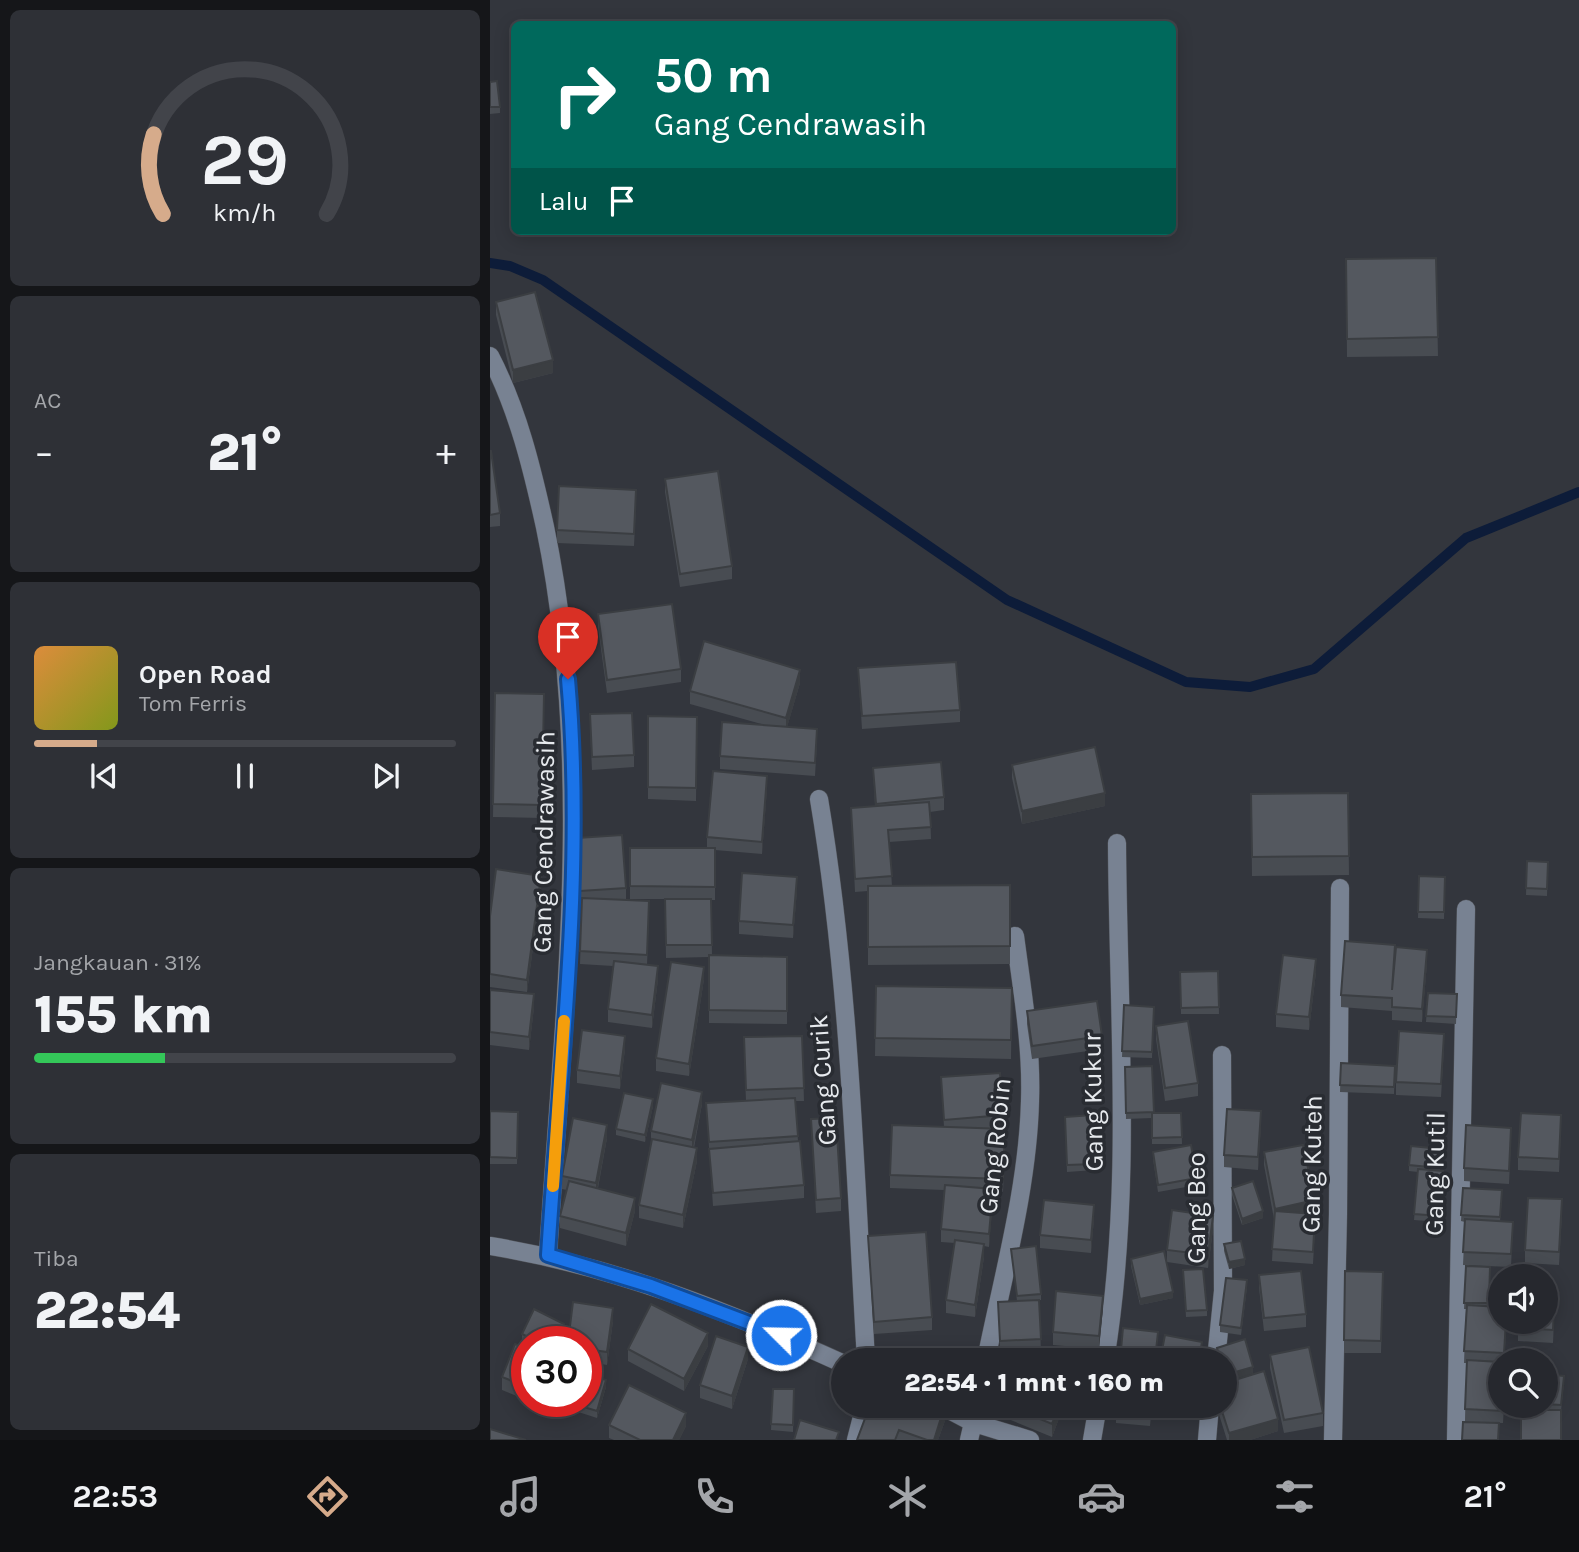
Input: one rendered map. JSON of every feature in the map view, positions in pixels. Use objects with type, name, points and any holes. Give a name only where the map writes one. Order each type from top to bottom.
[{"type":"street","name":"Gang Cendrawasih","points":[[490,356],[514,406],[538,494],[558,595],[572,719],[574,798],[568,964],[548,1255]]},
{"type":"street","name":"Gang Curik","points":[[819,799],[833,882],[842,968],[865,1348]]},
{"type":"street","name":"Gang Kukur","points":[[1107,1348],[1113,1311],[1122,1156],[1116,843]]},
{"type":"street","name":"Gang Kuteh","points":[[1333,1440],[1338,1214],[1340,888]]},
{"type":"street","name":"Gang Kutil","points":[[1456,1440],[1466,909]]},
{"type":"street","name":"Gang Robin","points":[[988,1348],[1017,1207],[1030,1103],[1028,1044],[1015,936]]},
{"type":"street","name":"Gang Beo","points":[[1217,1348],[1223,1291],[1222,1055]]},
{"type":"street","points":[[490,1246],[548,1255],[593,1266],[760,1325],[831,1358]]},
{"type":"street","points":[[856,1440],[862,1418]]},
{"type":"street","points":[[1092,1440],[1096,1418]]},
{"type":"street","points":[[1207,1440],[1209,1418]]},
{"type":"street","points":[[973,1423],[1030,1440]]},
{"type":"building","points":[[497,81],[500,107],[490,107],[490,82]]},
{"type":"building","points":[[1436,258],[1438,337],[1347,339],[1346,259]]},
{"type":"building","points":[[535,292],[553,360],[513,370],[496,302]]},
{"type":"building","points":[[490,451],[500,513],[490,515]]},
{"type":"building","points":[[718,471],[732,566],[680,574],[665,479]]},
{"type":"building","points":[[559,486],[636,490],[634,534],[557,530]]},
{"type":"building","points":[[672,604],[681,669],[607,680],[598,614]]},
{"type":"building","points":[[704,641],[800,670],[786,718],[690,691]]},
{"type":"building","points":[[956,662],[960,710],[862,716],[858,668]]},
{"type":"building","points":[[495,693],[544,694],[542,805],[493,804]]},
{"type":"building","points":[[632,713],[634,755],[592,757],[590,714]]},
{"type":"building","points":[[648,716],[697,717],[696,788],[648,787]]},
{"type":"building","points":[[722,722],[817,729],[815,763],[720,756]]},
{"type":"building","points":[[1095,747],[1105,793],[1022,811],[1012,765]]},
{"type":"building","points":[[941,762],[944,797],[876,804],[873,768]]},
{"type":"building","points":[[713,771],[767,776],[762,842],[707,837]]},
{"type":"building","points":[[1348,793],[1349,856],[1252,857],[1251,794]]},
{"type":"building","points":[[929,802],[931,827],[888,830],[892,876],[855,879],[851,808]]},
{"type":"building","points":[[622,835],[626,888],[580,891],[577,838]]},
{"type":"building","points":[[630,848],[715,848],[715,887],[630,886]]},
{"type":"building","points":[[1527,861],[1548,862],[1547,889],[1526,888]]},
{"type":"building","points":[[496,869],[541,876],[527,980],[490,974],[490,916]]},
{"type":"building","points":[[742,873],[797,877],[793,925],[739,921]]},
{"type":"building","points":[[1419,876],[1445,877],[1444,912],[1418,912]]},
{"type":"building","points":[[1010,885],[1010,946],[868,947],[868,886]]},
{"type":"building","points":[[582,898],[649,901],[647,955],[580,951]]},
{"type":"building","points":[[665,899],[711,899],[712,945],[666,945]]},
{"type":"building","points":[[1345,941],[1395,945],[1392,990],[1396,947],[1427,950],[1422,1009],[1392,1007],[1392,998],[1341,995]]},
{"type":"building","points":[[709,955],[787,957],[787,1011],[709,1010]]},
{"type":"building","points":[[1283,955],[1316,959],[1309,1017],[1276,1014]]},
{"type":"building","points":[[614,961],[658,966],[652,1015],[608,1009]]},
{"type":"building","points":[[671,962],[704,967],[689,1064],[656,1058]]},
{"type":"building","points":[[1218,971],[1219,1007],[1181,1008],[1180,972]]},
{"type":"building","points":[[876,986],[1012,988],[1011,1040],[875,1038]]},
{"type":"building","points":[[490,990],[534,994],[529,1037],[490,1032]]},
{"type":"building","points":[[1428,993],[1457,994],[1456,1017],[1426,1016]]},
{"type":"building","points":[[1097,1001],[1102,1036],[1032,1046],[1027,1011]]},
{"type":"building","points":[[1124,1005],[1154,1007],[1152,1052],[1122,1051]]},
{"type":"building","points":[[1188,1021],[1198,1083],[1165,1088],[1156,1026]]},
{"type":"building","points":[[582,1030],[625,1036],[620,1076],[577,1070]]},
{"type":"building","points":[[1399,1031],[1444,1034],[1441,1084],[1396,1082]]},
{"type":"building","points":[[802,1036],[804,1088],[746,1090],[744,1037]]},
{"type":"building","points":[[1341,1063],[1395,1066],[1394,1087],[1340,1085]]},
{"type":"building","points":[[1152,1066],[1154,1112],[1126,1113],[1125,1067]]},
{"type":"building","points":[[1000,1073],[1003,1115],[944,1120],[941,1077]]},
{"type":"building","points":[[661,1083],[702,1092],[692,1140],[651,1131]]},
{"type":"building","points":[[624,1093],[653,1099],[645,1135],[616,1129]]},
{"type":"building","points":[[795,1098],[798,1136],[709,1142],[706,1103]]},
{"type":"building","points":[[1227,1109],[1261,1111],[1258,1157],[1224,1155]]},
{"type":"building","points":[[490,1111],[518,1112],[517,1158],[490,1157]]},
{"type":"building","points":[[1152,1113],[1181,1113],[1182,1137],[1152,1138]]},
{"type":"building","points":[[1521,1113],[1561,1115],[1559,1159],[1518,1157]]},
{"type":"building","points":[[1093,1115],[1095,1164],[1067,1165],[1065,1117]]},
{"type":"building","points":[[573,1118],[607,1125],[596,1183],[562,1176]]},
{"type":"building","points":[[836,1118],[841,1198],[816,1200],[811,1119]]},
{"type":"building","points":[[892,1125],[1005,1129],[1003,1179],[890,1175]]},
{"type":"building","points":[[1466,1125],[1511,1128],[1509,1171],[1464,1168]]},
{"type":"building","points":[[652,1139],[697,1148],[683,1215],[639,1205]]},
{"type":"building","points":[[800,1141],[804,1185],[713,1193],[709,1149]]},
{"type":"building","points":[[1191,1145],[1197,1178],[1158,1185],[1153,1152]]},
{"type":"building","points":[[1303,1145],[1315,1200],[1275,1209],[1264,1152]]},
{"type":"building","points":[[1411,1146],[1441,1149],[1439,1168],[1409,1165]]},
{"type":"building","points":[[1418,1169],[1443,1171],[1440,1216],[1414,1214]]},
{"type":"building","points":[[569,1181],[635,1198],[626,1233],[560,1216]]},
{"type":"building","points":[[1253,1181],[1263,1211],[1242,1219],[1232,1188]]},
{"type":"building","points":[[945,1185],[993,1189],[989,1234],[941,1229]]},
{"type":"building","points":[[1463,1188],[1502,1190],[1500,1217],[1461,1215]]},
{"type":"building","points":[[1528,1198],[1562,1199],[1559,1252],[1525,1250]]},
{"type":"building","points":[[1044,1200],[1094,1205],[1091,1240],[1040,1235]]},
{"type":"building","points":[[1172,1210],[1213,1216],[1208,1255],[1167,1250]]},
{"type":"building","points":[[1275,1211],[1315,1214],[1313,1252],[1272,1249]]},
{"type":"building","points":[[1465,1219],[1513,1222],[1511,1254],[1463,1252]]},
{"type":"building","points":[[926,1232],[932,1317],[874,1322],[868,1236]]},
{"type":"building","points":[[955,1240],[984,1244],[975,1305],[946,1300]]},
{"type":"building","points":[[1241,1241],[1245,1259],[1229,1262],[1224,1244]]},
{"type":"building","points":[[1036,1246],[1041,1294],[1017,1296],[1011,1249]]},
{"type":"building","points":[[1164,1251],[1173,1292],[1140,1299],[1131,1259]]},
{"type":"building","points":[[1466,1266],[1488,1267],[1488,1303],[1464,1303]]},
{"type":"building","points":[[1203,1269],[1207,1310],[1186,1311],[1183,1270]]},
{"type":"building","points":[[1301,1271],[1306,1314],[1264,1318],[1259,1275]]},
{"type":"building","points":[[1345,1271],[1383,1272],[1381,1341],[1344,1340]]},
{"type":"building","points":[[1226,1278],[1247,1280],[1241,1328],[1220,1325]]},
{"type":"building","points":[[1056,1291],[1103,1296],[1099,1336],[1053,1332]]},
{"type":"building","points":[[1039,1300],[1041,1339],[1000,1341],[998,1302]]},
{"type":"building","points":[[573,1302],[613,1308],[607,1352],[602,1351],[602,1326],[570,1326]]},
{"type":"building","points":[[651,1304],[708,1333],[684,1379],[628,1349]]},
{"type":"building","points":[[1467,1305],[1488,1306],[1488,1334],[1505,1334],[1504,1348],[1488,1348],[1488,1352],[1464,1351]]},
{"type":"building","points":[[534,1309],[564,1324],[563,1326],[526,1326]]},
{"type":"building","points":[[1123,1328],[1158,1332],[1156,1348],[1121,1348]]},
{"type":"building","points":[[1165,1335],[1202,1342],[1201,1348],[1162,1348]]},
{"type":"building","points":[[716,1336],[748,1347],[732,1396],[700,1385]]},
{"type":"building","points":[[1245,1339],[1253,1367],[1237,1372],[1237,1348],[1217,1348]]},
{"type":"building","points":[[1309,1347],[1323,1413],[1284,1420],[1270,1355]]},
{"type":"building","points":[[511,1354],[511,1381],[502,1377]]},
{"type":"building","points":[[1467,1360],[1488,1361],[1488,1410],[1465,1409]]},
{"type":"building","points":[[1264,1371],[1278,1419],[1229,1433],[1224,1418],[1237,1418],[1237,1379]]},
{"type":"building","points":[[1558,1375],[1564,1376],[1561,1405],[1558,1405]]},
{"type":"building","points":[[629,1385],[686,1413],[673,1440],[640,1440],[609,1425]]},
{"type":"building","points":[[773,1389],[794,1389],[793,1425],[771,1424]]},
{"type":"building","points":[[1558,1410],[1561,1410],[1561,1440],[1521,1440],[1521,1418],[1558,1418]]},
{"type":"building","points":[[865,1418],[941,1418],[934,1440],[899,1430],[895,1440],[857,1440]]},
{"type":"building","points":[[1037,1418],[1054,1418],[1052,1424]]},
{"type":"building","points":[[800,1420],[839,1432],[836,1440],[794,1440]]},
{"type":"building","points":[[1463,1422],[1499,1423],[1498,1440],[1462,1440]]},
{"type":"building","points":[[490,1429],[526,1440],[490,1440]]},
{"type":"waterway","points":[[490,263],[510,266],[543,280],[1007,600],[1186,682],[1250,687],[1314,669],[1466,538],[1579,492]]},
{"type":"slow traffic","points":[[553,1186],[564,1021]]},
{"type":"route","points":[[568,679],[574,798],[568,964],[548,1255],[593,1266],[760,1325],[781,1335]]}]
